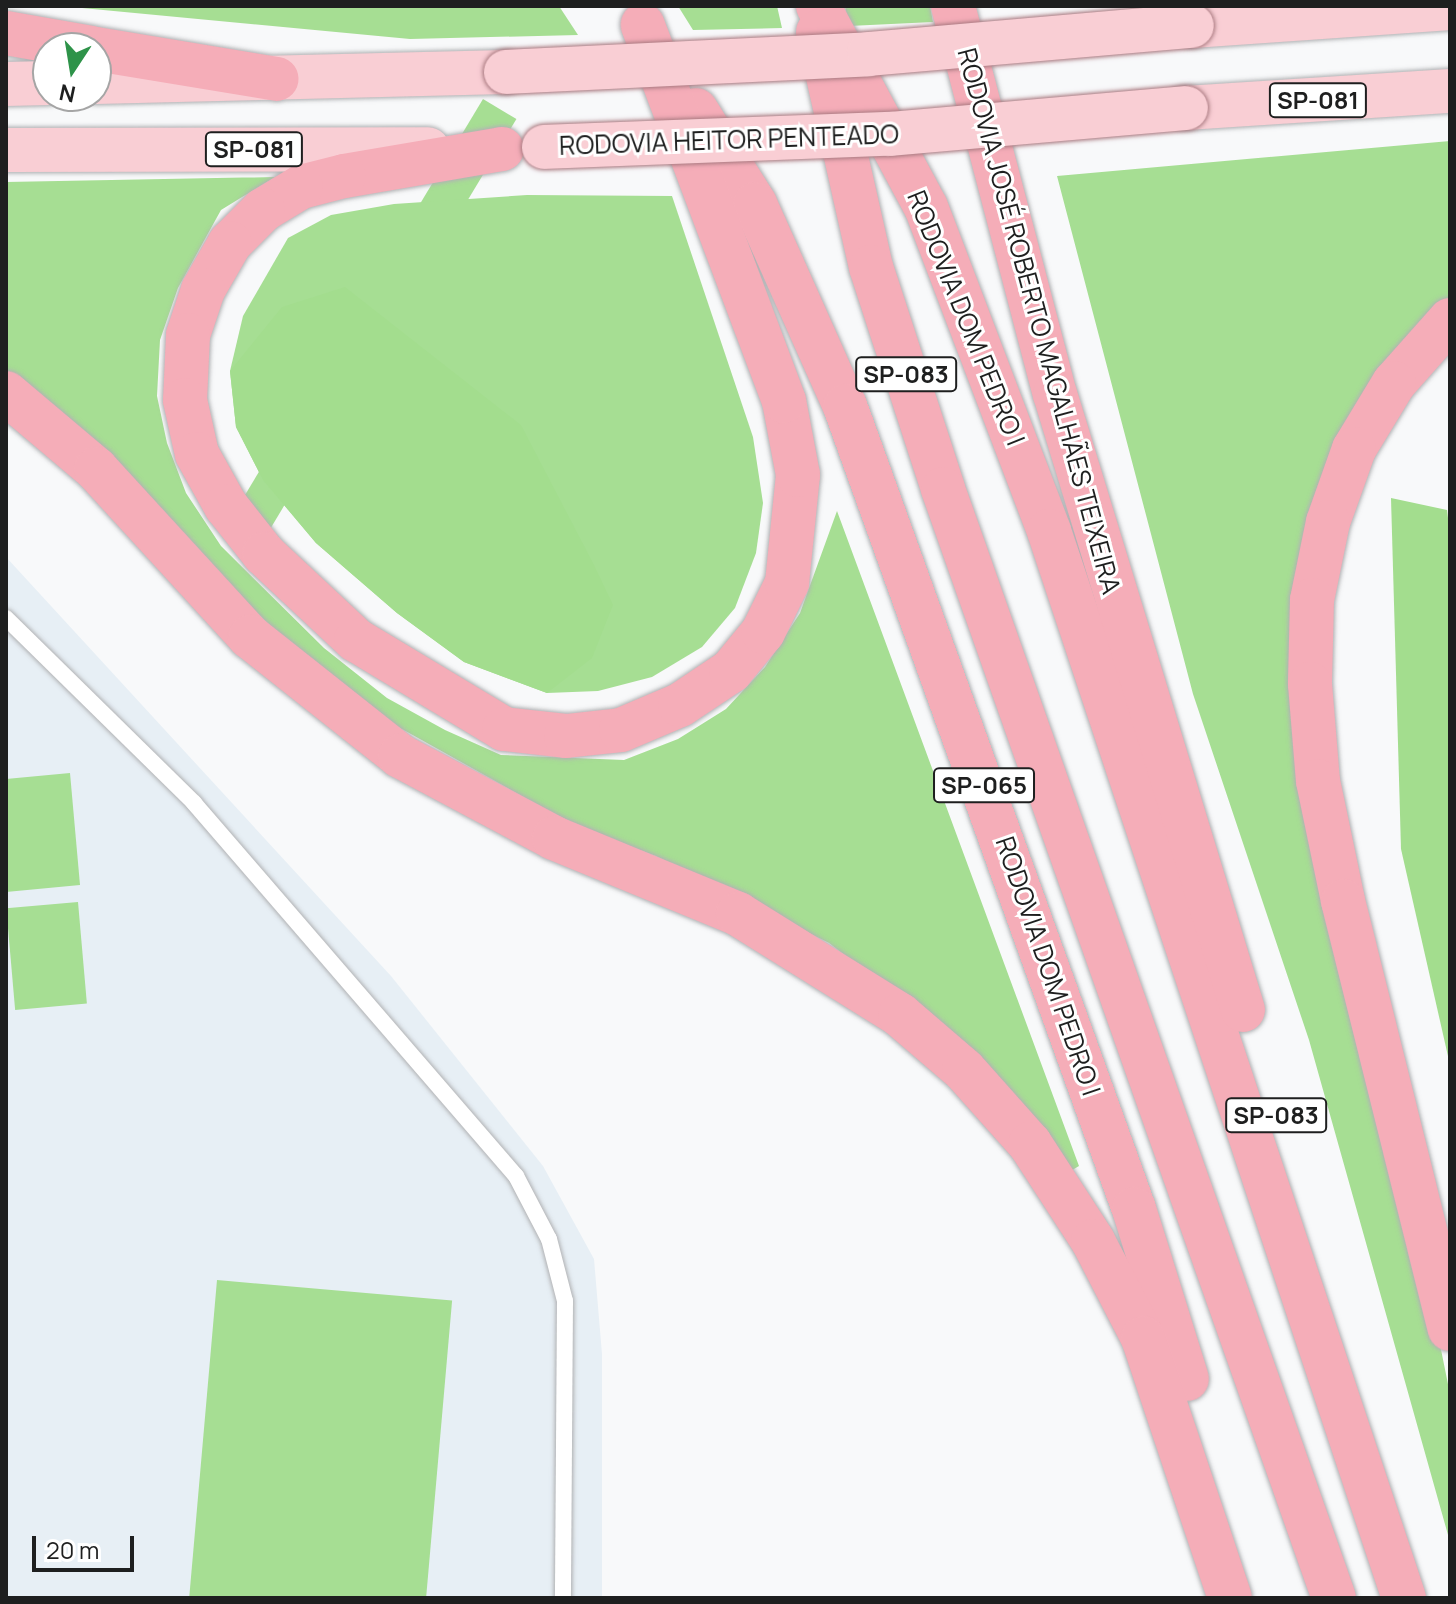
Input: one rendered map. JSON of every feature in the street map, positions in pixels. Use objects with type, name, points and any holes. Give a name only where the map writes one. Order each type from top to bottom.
[{"type":"highway","name":"SP-083","points":[[815,6],[871,267],[1025,735],[1181,1151],[1334,1598]]},
{"type":"highway","name":"RODOVIA DOM PEDRO I","points":[[815,6],[926,207],[1049,531],[1404,1598]]},
{"type":"highway","name":"RODOVIA JOSÉ ROBERTO MAGALHÃES TEIXEIRA","points":[[953,6],[1126,636],[1280,1129],[1413,1598]]},
{"type":"highway","name":"RODOVIA DOM PEDRO I","points":[[637,16],[755,204],[845,406],[1134,1209],[1256,1598]]},
{"type":"highway","points":[[523,148],[344,176],[301,187],[263,210],[230,243],[203,290],[188,335],[185,400],[197,454],[226,506],[264,554],[356,640],[504,729],[566,736],[621,730],[680,705],[731,671],[763,632],[787,583],[798,475],[784,401],[637,16]]},
{"type":"highway","points":[[6,33],[32,37]]},
{"type":"highway","points":[[112,51],[277,79]]},
{"type":"highway","points":[[1450,320],[1394,383],[1354,449],[1328,522],[1312,600],[1310,684],[1318,781],[1343,901],[1450,1329]]},
{"type":"highway","points":[[6,393],[96,469],[250,637],[400,756],[554,838],[738,914],[900,1015],[964,1070],[1030,1144],[1093,1241],[1143,1338],[1230,1598]]},
{"type":"main road","points":[[112,82],[506,72],[869,54],[1192,26],[1450,8]]},
{"type":"main road","points":[[6,84],[32,83]]},
{"type":"main road","name":"RODOVIA HEITOR PENTEADO","points":[[6,150],[523,148],[890,134],[1186,108],[1450,91]]},
{"type":"lane","points":[[6,618],[194,803],[516,1176],[549,1239],[565,1301],[563,1598]]},
{"type":"shaded area","points":[[6,557],[391,976],[543,1166],[594,1259],[602,1354],[602,1598],[6,1598]]},
{"type":"green space","points":[[61,6],[559,6],[578,35],[410,39]]},
{"type":"green space","points":[[678,6],[777,6],[782,28],[693,30]]},
{"type":"green space","points":[[845,6],[930,6],[933,22],[849,26]]},
{"type":"green space","points":[[483,99],[516,119],[271,528],[237,508]]},
{"type":"green space","points":[[1450,141],[1450,300],[1293,618],[1450,1394],[1450,1542],[1309,1040],[1193,694],[1057,176]]},
{"type":"green space","points":[[275,177],[221,210],[178,288],[160,340],[157,396],[167,443],[186,493],[221,546],[324,648],[387,698],[445,730],[501,755],[624,760],[678,739],[726,709],[765,667],[800,613],[837,511],[1079,1166],[1069,1172],[896,994],[829,943],[656,856],[574,825],[375,714],[305,659],[6,370],[6,182]]},
{"type":"green space","points":[[527,195],[672,196],[753,437],[763,503],[756,553],[735,608],[702,647],[652,677],[598,691],[547,693],[464,662],[397,613],[316,543],[263,480],[236,427],[230,371],[243,316],[288,238],[331,215],[394,204]]},
{"type":"green space","points":[[345,287],[521,425],[593,563],[613,605],[592,658],[547,693],[464,662],[397,613],[316,543],[263,480],[236,427],[230,371],[282,307]]},
{"type":"green space","points":[[1391,498],[1447,510],[1450,534],[1450,1065],[1401,849]]},
{"type":"green space","points":[[70,773],[80,885],[6,892],[6,779]]},
{"type":"green space","points":[[78,902],[87,1004],[15,1010],[6,908]]},
{"type":"green space","points":[[217,1280],[452,1301],[426,1598],[189,1598]]}]
